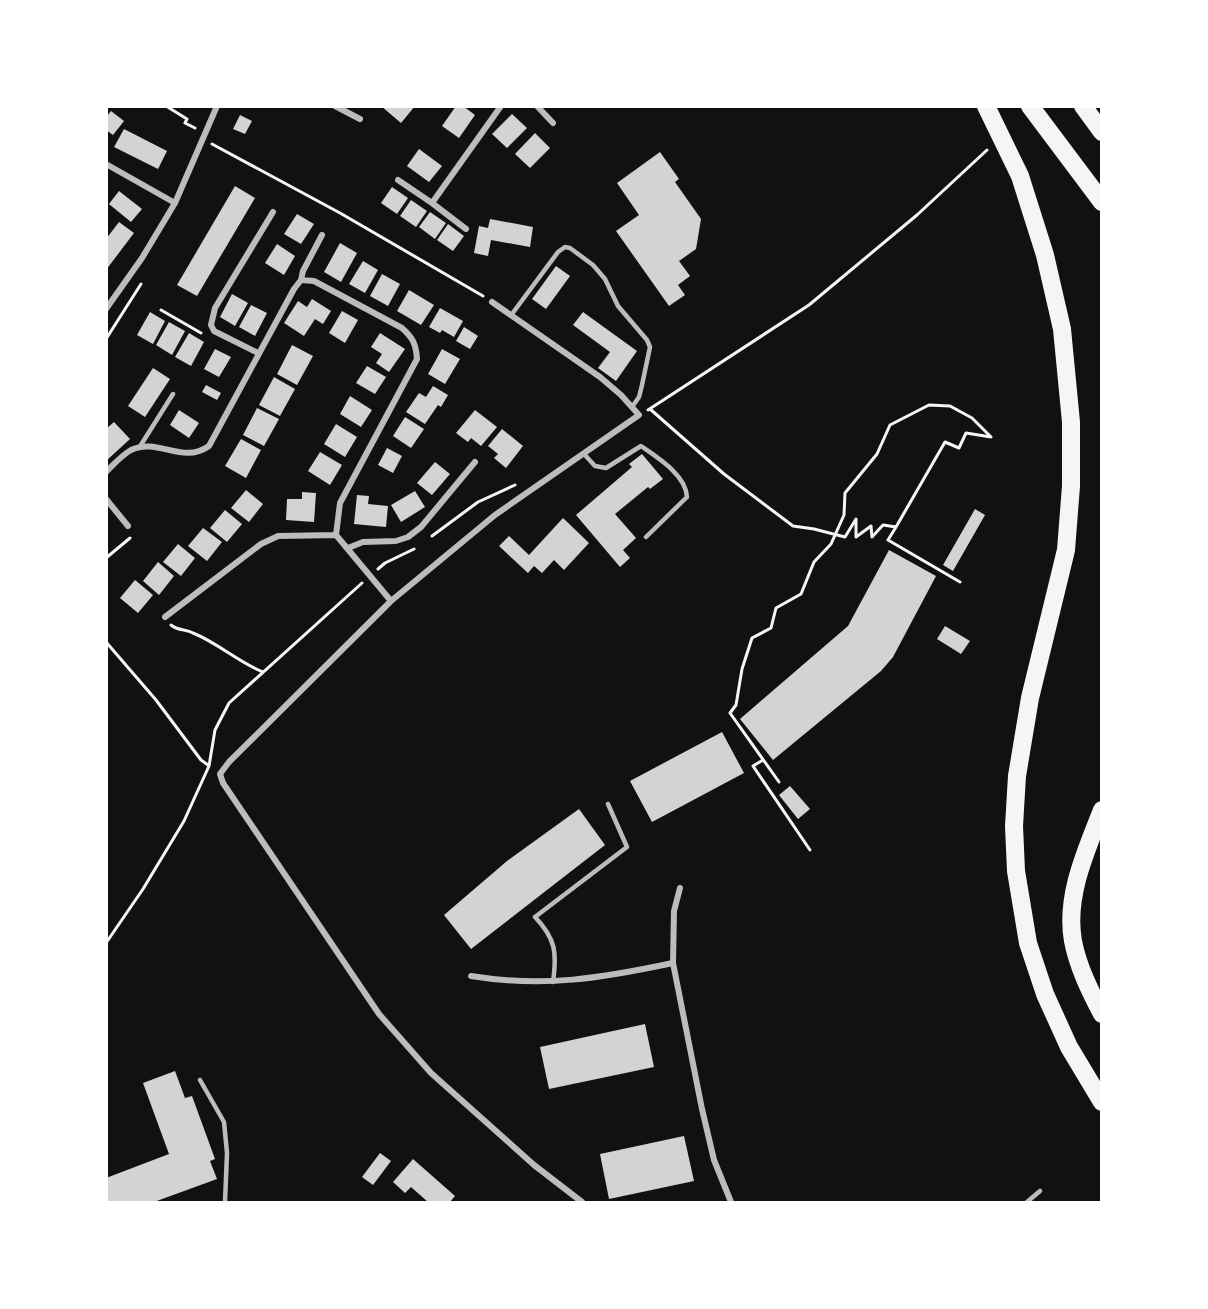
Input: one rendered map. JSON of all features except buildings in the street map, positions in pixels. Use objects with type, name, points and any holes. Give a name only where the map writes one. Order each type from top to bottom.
[{"type":"highway","points":[[986,106],[1020,176],[1046,255],[1062,329],[1071,422],[1071,486],[1066,550],[1030,699],[1017,776],[1014,826],[1016,871],[1028,943],[1045,994],[1069,1047],[1101,1102]]},
{"type":"highway","points":[[1030,106],[1101,202]]},
{"type":"highway","points":[[1083,106],[1101,132]]},
{"type":"highway","points":[[1101,810],[1080,868],[1073,897],[1072,922],[1078,960],[1101,1014]]},
{"type":"street","points":[[106,309],[142,258],[176,203],[218,106]]},
{"type":"street","points":[[334,106],[360,119]]},
{"type":"street","points":[[432,202],[501,106]]},
{"type":"street","points":[[537,106],[553,123]]},
{"type":"street","points":[[106,164],[176,203]]},
{"type":"street","points":[[398,180],[432,202],[466,229]]},
{"type":"street","points":[[258,353],[214,331],[211,325],[215,308],[273,212]]},
{"type":"street","points":[[106,472],[131,450],[148,445],[177,452],[198,453],[209,446],[258,353],[301,280],[303,271],[322,235]]},
{"type":"street","points":[[301,280],[314,281],[402,328],[416,344],[417,359],[340,503],[336,535]]},
{"type":"street","points":[[492,302],[600,377],[639,415],[495,515],[392,601],[229,762],[220,774],[223,783],[379,1014],[430,1073],[534,1166],[582,1203]]},
{"type":"street","points":[[348,548],[363,542],[396,541],[408,537],[421,527],[475,462]]},
{"type":"street","points":[[106,499],[128,526]]},
{"type":"street","points":[[165,617],[261,544],[278,536],[336,535],[392,601]]},
{"type":"street","points":[[680,888],[674,910],[673,963],[714,1160],[731,1203]]},
{"type":"street","points":[[471,976],[506,982],[553,982],[624,974],[673,963]]},
{"type":"lane","points":[[512,314],[558,252],[570,248],[593,265],[605,279],[618,306],[650,348],[639,397],[632,406]]},
{"type":"lane","points":[[139,448],[173,394]]},
{"type":"lane","points":[[584,454],[595,466],[606,468],[641,446],[683,481],[687,489],[687,497],[646,537]]},
{"type":"lane","points":[[553,982],[556,959],[551,936],[535,917],[627,847],[608,804]]},
{"type":"lane","points":[[200,1080],[224,1122],[227,1153],[225,1203]]},
{"type":"lane","points":[[1027,1203],[1040,1191]]},
{"type":"path","points":[[166,106],[187,119],[185,123],[193,127]]},
{"type":"path","points":[[215,146],[340,213],[492,302]]},
{"type":"path","points":[[639,415],[809,305],[936,197]]},
{"type":"path","points":[[161,310],[194,328]]},
{"type":"path","points":[[779,782],[730,713],[736,705],[742,669],[752,638],[771,628],[776,608],[801,594],[814,562],[831,544],[836,533],[844,514],[844,493],[877,454],[890,425],[929,405],[950,406],[972,418],[991,437],[966,433],[959,448],[945,442],[888,540],[960,582]]},
{"type":"path","points":[[651,409],[724,474],[793,526],[836,533],[845,537],[856,519],[856,537],[871,526],[872,537],[883,525],[896,527]]},
{"type":"path","points":[[432,536],[478,502],[510,486],[522,483],[538,486]]},
{"type":"path","points":[[106,558],[132,536],[128,526]]},
{"type":"path","points":[[106,943],[143,889],[184,820],[209,766],[215,730],[229,703],[385,563],[415,549]]},
{"type":"path","points":[[165,617],[175,629],[192,632],[246,665],[263,672]]},
{"type":"path","points":[[106,642],[156,700],[201,760],[209,766]]},
{"type":"path","points":[[763,759],[753,766],[810,850]]}]
